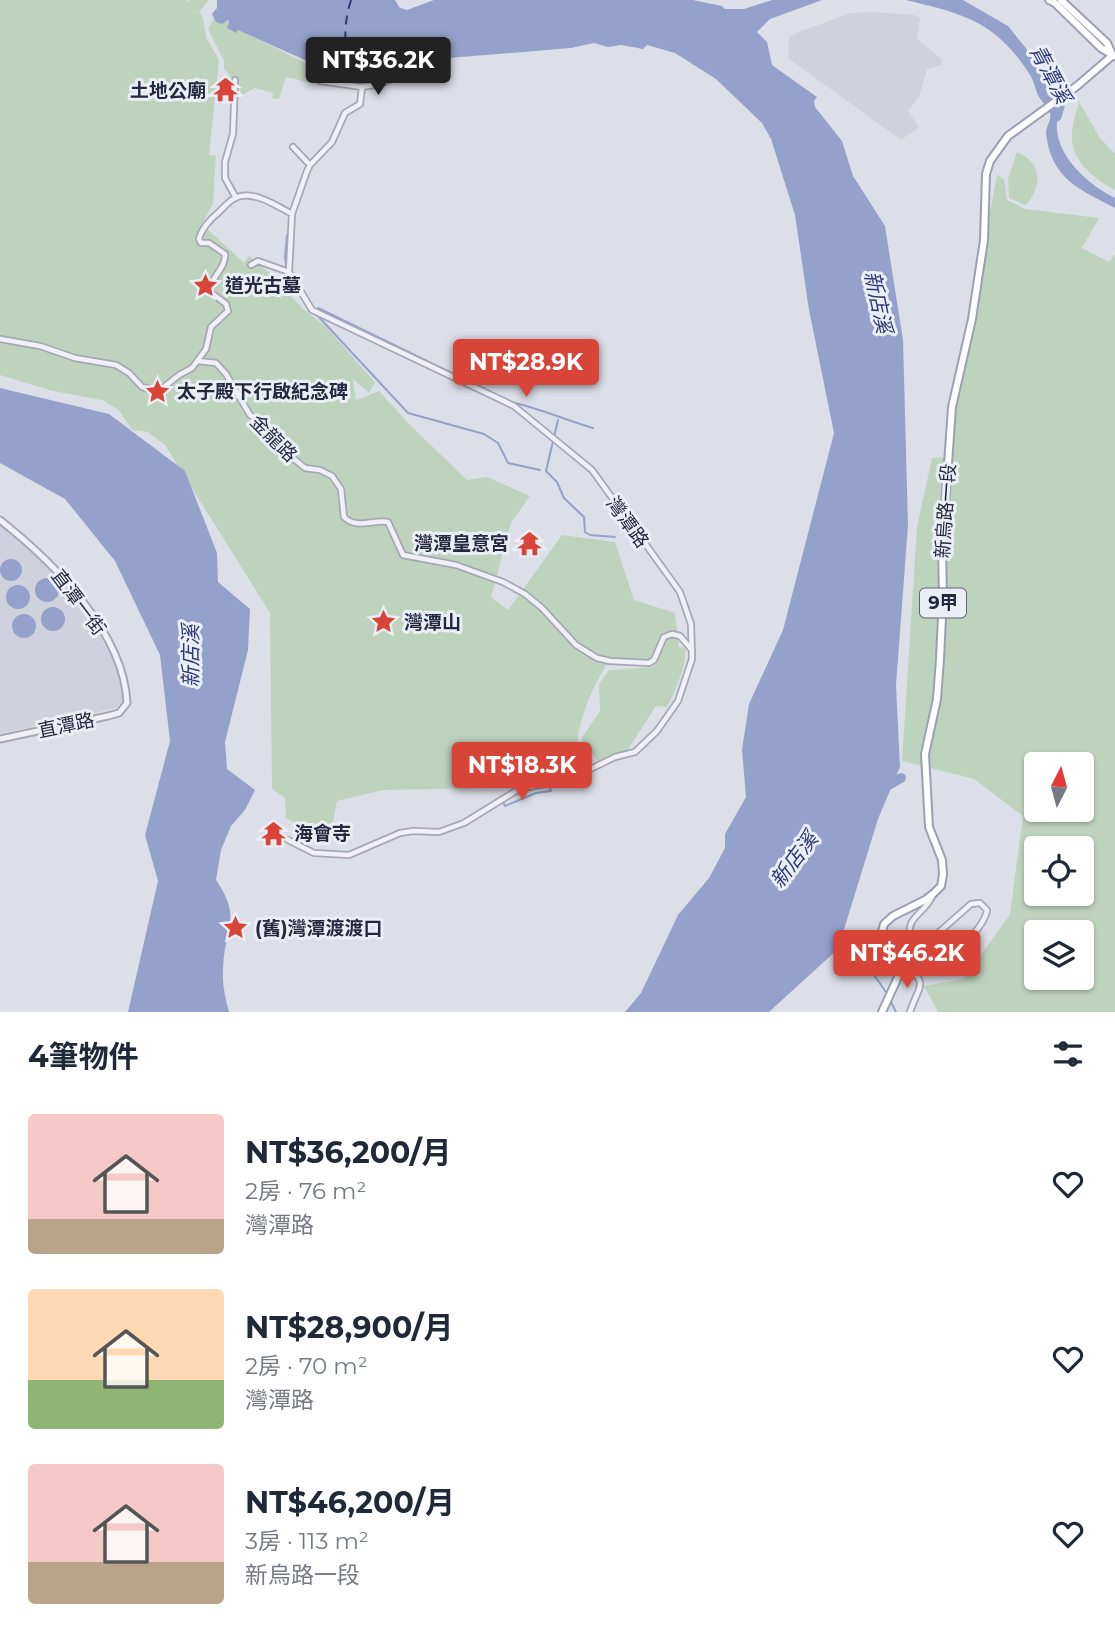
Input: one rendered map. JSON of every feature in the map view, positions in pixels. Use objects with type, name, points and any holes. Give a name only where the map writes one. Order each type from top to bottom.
[{"type":"main road","points":[[1049,0],[1101,48],[1114,56]]},
{"type":"main road","points":[[1061,0],[1107,43],[1114,56]]},
{"type":"main road","name":"新烏路一段","points":[[934,893],[941,886],[942,860],[929,827],[925,754],[937,699],[940,659],[942,549],[951,407],[972,319],[984,240],[986,174],[990,160],[1004,141],[1114,56]]},
{"type":"main road","points":[[883,1010],[898,982],[897,965],[884,950],[880,939],[884,924],[934,893]]},
{"type":"street","points":[[320,81],[362,87],[380,84],[428,63]]},
{"type":"street","points":[[235,80],[233,134],[225,162],[225,178],[236,198]]},
{"type":"street","points":[[251,265],[258,261],[289,272],[292,214],[310,165],[332,142],[345,113],[360,104],[362,87]]},
{"type":"street","points":[[293,147],[310,165]]},
{"type":"street","points":[[0,339],[40,346],[75,358],[116,365],[135,378],[142,387],[153,391],[163,389],[198,361],[206,348],[211,327],[228,311],[226,304],[209,291],[210,281],[225,262],[225,254],[209,243],[201,243],[199,234],[215,215],[236,198],[248,196],[260,199],[292,214]]},
{"type":"street","name":"灣潭路","points":[[288,840],[314,853],[349,855],[400,833],[439,832],[464,823],[519,789],[570,779],[615,757],[635,752],[657,731],[678,701],[686,682],[693,650],[691,624],[680,592],[592,470],[514,406],[312,310],[289,272]]},
{"type":"street","name":"金龍路","points":[[198,361],[216,363],[226,374],[250,415],[261,422],[289,457],[305,468],[320,470],[332,476],[341,489],[344,517],[349,522],[388,522],[403,555],[457,565],[503,582],[525,594],[542,608],[576,645],[597,659],[649,663],[654,660],[664,637],[672,634],[680,636],[693,650]]},
{"type":"street","name":"直潭一街","points":[[0,520],[41,553],[78,596],[102,630],[116,658],[127,703]]},
{"type":"street","name":"直潭路","points":[[0,739],[119,713],[127,703]]},
{"type":"street","points":[[920,949],[971,904],[980,903],[987,910],[982,924],[950,955],[942,956],[920,949],[912,941],[909,923],[934,893]]},
{"type":"street","points":[[897,965],[915,974],[920,983],[920,991],[910,1012]]},
{"type":"shaded area","points":[[851,13],[914,15],[920,18],[917,39],[943,60],[941,65],[927,69],[919,97],[908,111],[919,127],[901,140],[788,58],[789,38],[796,33]]},
{"type":"shaded area","points":[[0,524],[51,567],[98,631],[124,692],[123,700],[116,708],[0,734]]},
{"type":"green space","points":[[0,0],[209,0],[199,12],[203,18],[206,37],[219,60],[209,155],[216,156],[213,204],[202,224],[244,263],[249,256],[271,274],[303,309],[325,326],[375,382],[369,393],[353,379],[356,400],[379,391],[467,480],[487,477],[530,496],[511,523],[491,597],[508,610],[562,535],[615,542],[634,600],[675,613],[679,647],[685,648],[680,678],[667,707],[656,706],[627,751],[598,761],[581,739],[600,711],[599,684],[609,670],[653,667],[658,658],[643,665],[606,665],[585,710],[576,760],[557,769],[487,788],[383,790],[337,801],[331,832],[318,835],[286,818],[285,798],[272,789],[270,613],[165,445],[148,432],[132,430],[119,410],[102,400],[53,391],[0,375]]},
{"type":"green space","points":[[215,17],[239,25],[246,33],[319,70],[311,83],[286,77],[279,99],[272,98],[273,93],[255,88],[242,95],[238,85],[224,69],[224,61],[208,29]]},
{"type":"green space","points":[[1079,101],[1099,137],[1115,154],[1115,190],[1093,176],[1076,156],[1072,135]]},
{"type":"green space","points":[[1017,152],[1031,162],[1037,175],[1035,190],[1026,205],[1009,198],[1008,179]]},
{"type":"green space","points":[[997,175],[1004,179],[1007,200],[1025,209],[1099,218],[1082,248],[1109,262],[1115,254],[1115,1012],[938,1012],[924,986],[964,979],[1010,914],[1023,816],[974,779],[902,761],[917,527],[932,458],[952,457],[953,402]]},
{"type":"water","name":"新店溪","points":[[217,0],[395,0],[400,8],[407,10],[434,0],[693,0],[725,9],[744,9],[772,0],[822,0],[770,19],[757,32],[767,42],[772,65],[817,97],[814,101],[815,107],[842,141],[853,176],[885,226],[903,340],[908,525],[896,685],[900,767],[878,819],[838,949],[769,1012],[625,1012],[641,993],[678,915],[709,878],[725,848],[725,834],[746,797],[742,750],[749,704],[783,630],[834,433],[809,310],[795,215],[771,139],[762,123],[716,79],[675,53],[647,45],[643,49],[621,45],[608,47],[594,43],[571,48],[436,59],[358,75],[353,72],[353,75],[334,73],[238,30],[236,33],[227,28],[228,20],[222,24],[216,22],[212,14],[217,8]]},
{"type":"water","points":[[906,0],[963,0],[1008,26],[1067,99],[1061,119],[1057,122],[1061,146],[1067,157],[1084,177],[1115,198],[1115,208],[1079,188],[1061,172],[1049,149],[1046,133],[1050,113],[1038,95],[1030,75],[1004,42],[977,22]]},
{"type":"water","name":"新店溪","points":[[0,388],[109,414],[185,471],[217,553],[218,582],[250,609],[248,650],[225,742],[227,769],[255,790],[245,810],[231,826],[221,850],[216,880],[229,905],[230,915],[223,974],[229,1012],[128,1012],[158,881],[145,835],[170,741],[160,655],[115,561],[65,499],[0,463]]},
{"type":"water","points":[[11,559],[19,562],[22,570],[19,578],[11,581],[3,578],[0,570],[3,562]]},
{"type":"water","points":[[47,578],[56,581],[59,590],[56,599],[47,602],[38,599],[35,590],[38,581]]},
{"type":"water","points":[[18,585],[27,588],[30,597],[27,606],[18,609],[9,606],[6,597],[9,588]]},
{"type":"water","points":[[53,607],[62,610],[65,619],[62,628],[53,631],[44,628],[41,619],[44,610]]},
{"type":"water","points":[[24,614],[33,617],[36,626],[33,635],[24,638],[15,635],[12,626],[15,617]]},
{"type":"waterway","points":[[287,270],[285,257],[287,235],[290,233]]},
{"type":"waterway","points":[[318,308],[503,398]]},
{"type":"waterway","points":[[317,315],[408,413],[484,434],[498,443],[508,463],[540,470]]},
{"type":"waterway","points":[[511,402],[593,428]]},
{"type":"waterway","points":[[558,420],[546,471],[557,482],[564,498],[584,517],[585,532],[590,535],[615,537]]},
{"type":"waterway","points":[[885,787],[901,778]]},
{"type":"waterway","points":[[503,802],[505,806],[536,793],[551,791],[549,786]]},
{"type":"waterway","points":[[839,951],[872,972],[888,995]]},
{"type":"waterway","points":[[890,1000],[896,1012]]},
{"type":"ferry route","points":[[351,0],[345,37],[354,73]]},
{"type":"place","name":"土地公廟","points":[[226,90]]},
{"type":"place","name":"道光古墓","points":[[205,285]]},
{"type":"place","name":"太子殿下行啟紀念碑","points":[[157,391]]},
{"type":"place","name":"灣潭皇意宮","points":[[529,543]]},
{"type":"place","name":"灣潭山","points":[[384,622]]},
{"type":"place","name":"海會寺","points":[[274,833]]},
{"type":"place","name":"(舊)灣潭渡渡口","points":[[235,928]]},
{"type":"water label","name":"青潭溪","points":[[1050,74]]}]
